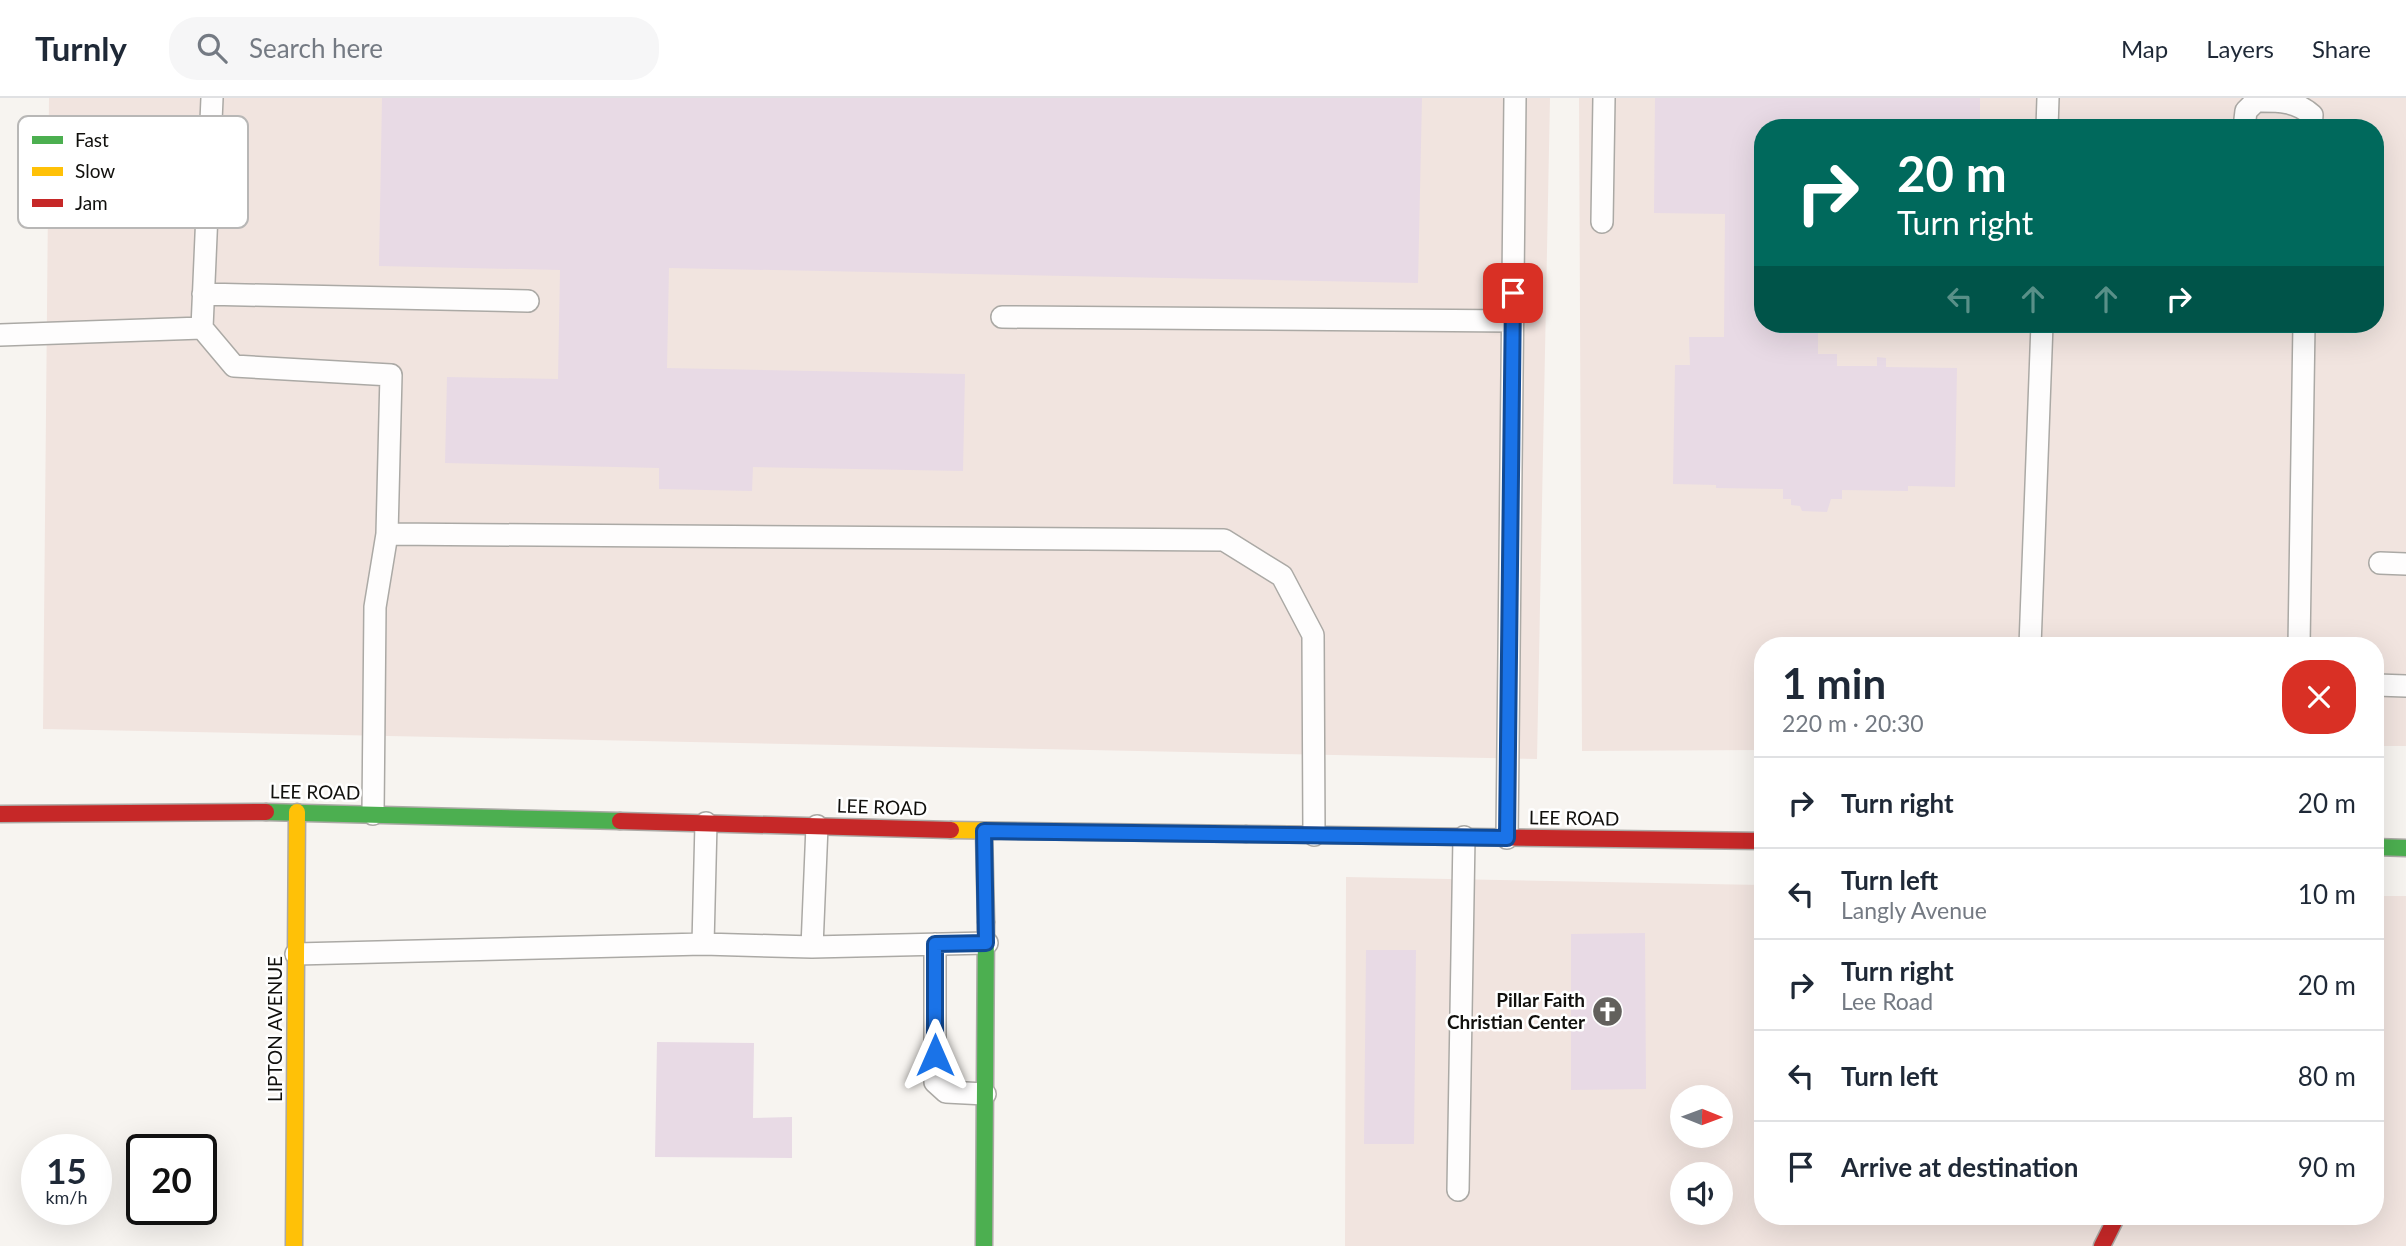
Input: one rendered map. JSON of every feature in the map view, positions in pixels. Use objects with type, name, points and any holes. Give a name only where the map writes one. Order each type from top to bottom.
[{"type":"main road","name":"LEE ROAD","points":[[0,814],[297,812],[984,831],[1754,841]]},
{"type":"main road","name":"LIPTON AVENUE","points":[[294,1246],[297,812]]},
{"type":"main road","points":[[984,831],[984,1246]]},
{"type":"main road","points":[[2384,848],[2406,848]]},
{"type":"main road","points":[[2102,1246],[2112,1225]]},
{"type":"lane","points":[[211,116],[212,98]]},
{"type":"lane","points":[[1507,838],[1515,98]]},
{"type":"lane","points":[[1602,222],[1604,98]]},
{"type":"lane","points":[[2047,119],[2048,98]]},
{"type":"lane","points":[[2245,119],[2246,111],[2256,101],[2287,101],[2304,108],[2312,115],[2312,119]]},
{"type":"lane","points":[[207,228],[202,328],[234,366],[391,375],[387,534],[375,607],[373,814]]},
{"type":"lane","points":[[204,294],[528,301]]},
{"type":"lane","points":[[1002,317],[1513,321]]},
{"type":"lane","points":[[0,335],[202,328]]},
{"type":"lane","points":[[2030,637],[2042,333]]},
{"type":"lane","points":[[2299,637],[2304,333]]},
{"type":"lane","points":[[387,534],[1224,540],[1282,576],[1313,635],[1314,835]]},
{"type":"lane","points":[[2380,563],[2406,564]]},
{"type":"lane","points":[[2384,685],[2406,686]]},
{"type":"lane","points":[[704,944],[706,823]]},
{"type":"lane","points":[[812,947],[817,826]]},
{"type":"lane","points":[[1458,1190],[1464,837]]},
{"type":"lane","points":[[296,954],[704,944],[812,947],[986,943]]},
{"type":"lane","points":[[935,944],[935,1082],[946,1092],[985,1094]]},
{"type":"shaded area","points":[[49,98],[1550,98],[1537,759],[43,729],[48,228],[248,228],[248,116],[49,116]]},
{"type":"shaded area","points":[[1579,98],[2406,98],[2406,746],[2384,746],[2384,637],[1754,637],[1754,750],[1582,751]]},
{"type":"shaded area","points":[[1346,877],[1754,885],[1754,1225],[2384,1225],[2384,896],[2406,896],[2406,1246],[1345,1246]]},
{"type":"building","points":[[382,98],[1422,98],[1418,283],[669,268],[667,368],[965,374],[963,471],[753,467],[752,491],[659,489],[659,468],[445,463],[447,377],[558,379],[560,270],[379,266]]},
{"type":"building","points":[[1655,98],[1980,98],[1980,119],[1754,119],[1754,333],[1818,333],[1818,354],[1837,354],[1837,366],[1877,366],[1877,357],[1886,358],[1886,367],[1957,368],[1955,487],[1908,486],[1908,491],[1842,490],[1842,499],[1831,499],[1827,512],[1802,511],[1800,506],[1791,505],[1791,499],[1783,499],[1783,489],[1673,484],[1675,365],[1690,365],[1689,337],[1724,337],[1725,214],[1654,213]]},
{"type":"building","name":"Pillar Faith Christian Center","points":[[1645,933],[1646,1089],[1571,1090],[1571,934]]},
{"type":"building","points":[[1366,950],[1416,950],[1414,1144],[1364,1144]]},
{"type":"building","points":[[657,1042],[754,1043],[753,1118],[792,1117],[792,1158],[655,1157]]},
{"type":"traffic: fast","points":[[266,812],[620,821]]},
{"type":"traffic: fast","points":[[2384,847],[2406,848]]},
{"type":"traffic: fast","points":[[984,1246],[986,922]]},
{"type":"traffic: slow","points":[[294,1246],[297,812]]},
{"type":"traffic: slow","points":[[951,830],[1246,834]]},
{"type":"traffic: slow","points":[[984,831],[986,922]]},
{"type":"traffic: jam","points":[[0,814],[266,812]]},
{"type":"traffic: jam","points":[[620,821],[951,830]]},
{"type":"traffic: jam","points":[[1246,834],[1754,841]]},
{"type":"traffic: jam","points":[[2102,1246],[2112,1225]]},
{"type":"place","name":"Pillar Faith Christian Center","points":[[1608,1011]]},
{"type":"route","points":[[935,1055],[935,944],[986,943],[984,831],[1507,838],[1513,293]]}]
